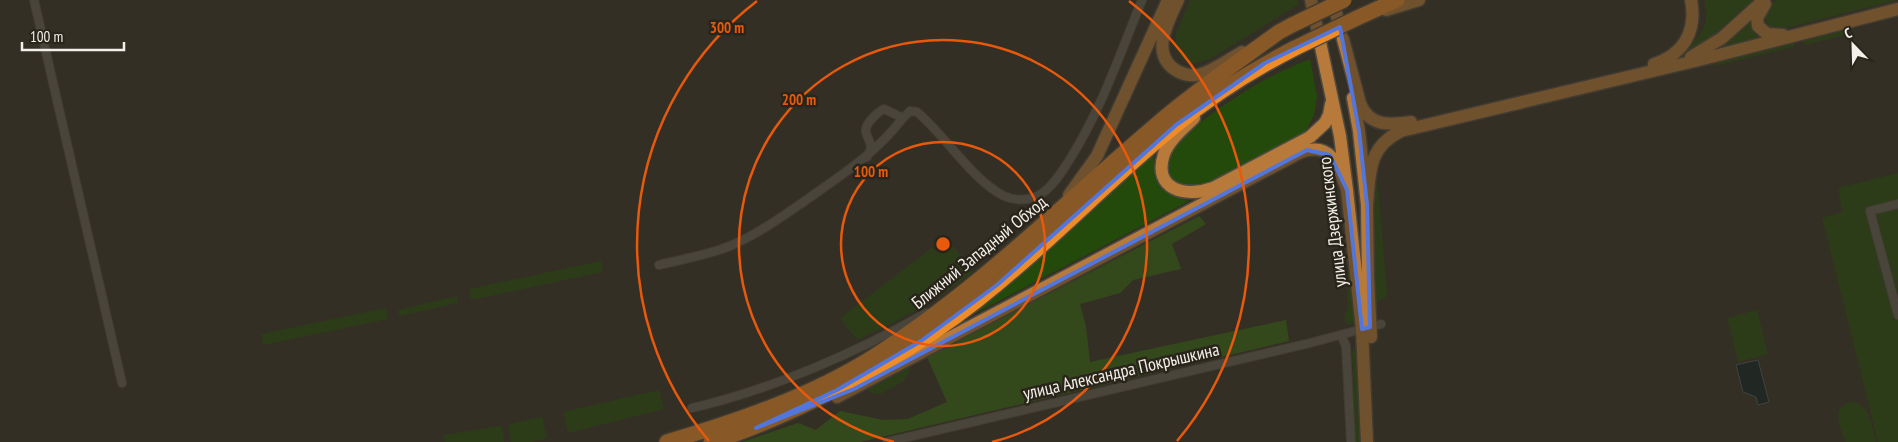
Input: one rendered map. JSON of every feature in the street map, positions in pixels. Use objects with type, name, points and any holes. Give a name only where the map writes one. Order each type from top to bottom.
[{"type":"highway","name":"Ближний Западный Обход","points":[[667,442],[772,406],[824,383],[872,358],[910,332],[1054,223],[1157,124],[1286,28],[1344,0]]},
{"type":"highway","points":[[711,442],[756,428],[837,390],[921,341],[997,285],[1054,223],[1220,92],[1265,63],[1398,0]]},
{"type":"main road","points":[[1054,223],[1097,156],[1168,0]]},
{"type":"main road","points":[[1178,0],[1162,40],[1168,62],[1175,70],[1184,74],[1192,76],[1202,74],[1286,28]]},
{"type":"main road","name":"улица Дзержинского","points":[[1311,0],[1330,89],[1371,327],[1368,442]]},
{"type":"main road","name":"улица Дзержинского","points":[[1334,0],[1359,131],[1367,205],[1376,442]]},
{"type":"main road","points":[[1361,17],[1419,0]]},
{"type":"main road","points":[[1342,39],[1362,108],[1377,123],[1393,125],[1454,114],[1664,61],[1680,50],[1688,37],[1692,22],[1693,9],[1691,0]]},
{"type":"main road","points":[[1766,0],[1757,18],[1759,29],[1770,35],[1795,36]]},
{"type":"main road","points":[[1654,70],[1680,62],[1702,51],[1722,38],[1766,0]]},
{"type":"main road","points":[[1367,205],[1370,175],[1376,151],[1385,141],[1401,131],[1795,36],[1898,9]]},
{"type":"main road","points":[[1220,92],[1177,135],[1164,153],[1162,165],[1164,178],[1177,191],[1196,193],[1208,190],[1310,137],[1328,119],[1330,89]]},
{"type":"main road","points":[[756,428],[821,404],[854,388],[1301,152],[1314,149],[1330,155],[1338,166],[1347,190]]},
{"type":"street","points":[[34,0],[122,383]]},
{"type":"street","points":[[659,265],[711,252],[744,240],[779,219],[867,157],[878,147],[905,114],[910,111],[917,112],[986,183],[1005,197],[1021,200],[1041,194],[1051,185],[1063,169],[1092,122],[1142,0]]},
{"type":"street","points":[[867,157],[872,148],[866,132],[866,126],[884,110],[888,110],[902,119]]},
{"type":"street","points":[[1898,204],[1870,211],[1898,315]]},
{"type":"street","points":[[1888,280],[1898,277]]},
{"type":"street","points":[[692,408],[714,403],[822,364],[866,345],[968,288]]},
{"type":"street","name":"улица Александра Покрышкина","points":[[887,442],[1371,327]]},
{"type":"street","points":[[1341,335],[1346,346],[1351,442]]},
{"type":"highlighted area","points":[[1340,27],[1359,131],[1367,205],[1370,327],[1362,329],[1347,190],[1330,155],[1307,150],[854,389],[756,428],[837,390],[921,341],[997,285],[1176,125],[1265,63]]},
{"type":"green space","points":[[1190,0],[1298,0],[1299,4],[1210,59],[1192,64],[1182,59],[1176,48],[1176,33]]},
{"type":"green space","points":[[1704,0],[1753,0],[1708,40],[1686,51],[1700,34],[1705,23],[1706,9]]},
{"type":"green space","points":[[1776,0],[1898,0],[1778,30],[1769,28],[1766,20],[1767,9]]},
{"type":"green space","points":[[1749,21],[1765,38],[1716,50]]},
{"type":"green space","points":[[1848,26],[1851,29],[1848,34],[1806,45],[1802,41],[1804,36]]},
{"type":"green space","points":[[1792,40],[1795,44],[1793,47],[1715,66],[1714,60]]},
{"type":"green space","points":[[1310,59],[1317,96],[1314,115],[1304,134],[1198,189],[1173,183],[1168,170],[1168,157],[1182,138],[1212,114],[1258,83]]},
{"type":"green space","points":[[1154,156],[1156,175],[1161,187],[1171,195],[1189,201],[974,314],[1146,159]]},
{"type":"green space","points":[[1377,160],[1376,180],[1387,292],[1385,298],[1376,303],[1375,306],[1370,185]]},
{"type":"green space","points":[[1898,173],[1898,442],[1878,442],[1822,218],[1842,212],[1838,188]]},
{"type":"green space","points":[[1199,216],[1206,224],[1172,244],[1181,269],[1133,280],[1120,293],[1080,304],[1086,327],[1090,362],[1286,320],[1289,341],[860,442],[742,442],[798,423],[816,430],[840,411],[883,420],[908,419],[947,402],[927,357]]},
{"type":"green space","points":[[949,241],[973,272],[917,310],[857,340],[840,318],[932,248],[936,252]]},
{"type":"green space","points":[[601,261],[603,272],[471,300],[469,289]]},
{"type":"green space","points":[[1351,272],[1355,322],[1349,325],[1345,323],[1344,317],[1348,305],[1346,276]]},
{"type":"green space","points":[[457,296],[458,303],[399,316],[398,310]]},
{"type":"green space","points":[[386,308],[388,319],[263,345],[261,334]]},
{"type":"green space","points":[[1757,310],[1768,354],[1738,362],[1727,318]]},
{"type":"green space","points":[[1358,346],[1362,442],[1355,442],[1352,351]]},
{"type":"green space","points":[[912,362],[903,382],[880,394],[875,394],[864,388]]},
{"type":"green space","points":[[659,390],[664,409],[568,433],[563,412]]},
{"type":"green space","points":[[1854,402],[1860,404],[1867,413],[1872,424],[1876,442],[1845,442],[1839,423],[1839,411],[1846,404]]},
{"type":"green space","points":[[542,417],[547,436],[545,439],[532,442],[511,442],[508,428],[510,424]]},
{"type":"green space","points":[[499,426],[502,428],[504,442],[445,442],[444,435]]},
{"type":"water","points":[[1758,360],[1769,402],[1758,405],[1756,397],[1743,392],[1736,365]]}]
